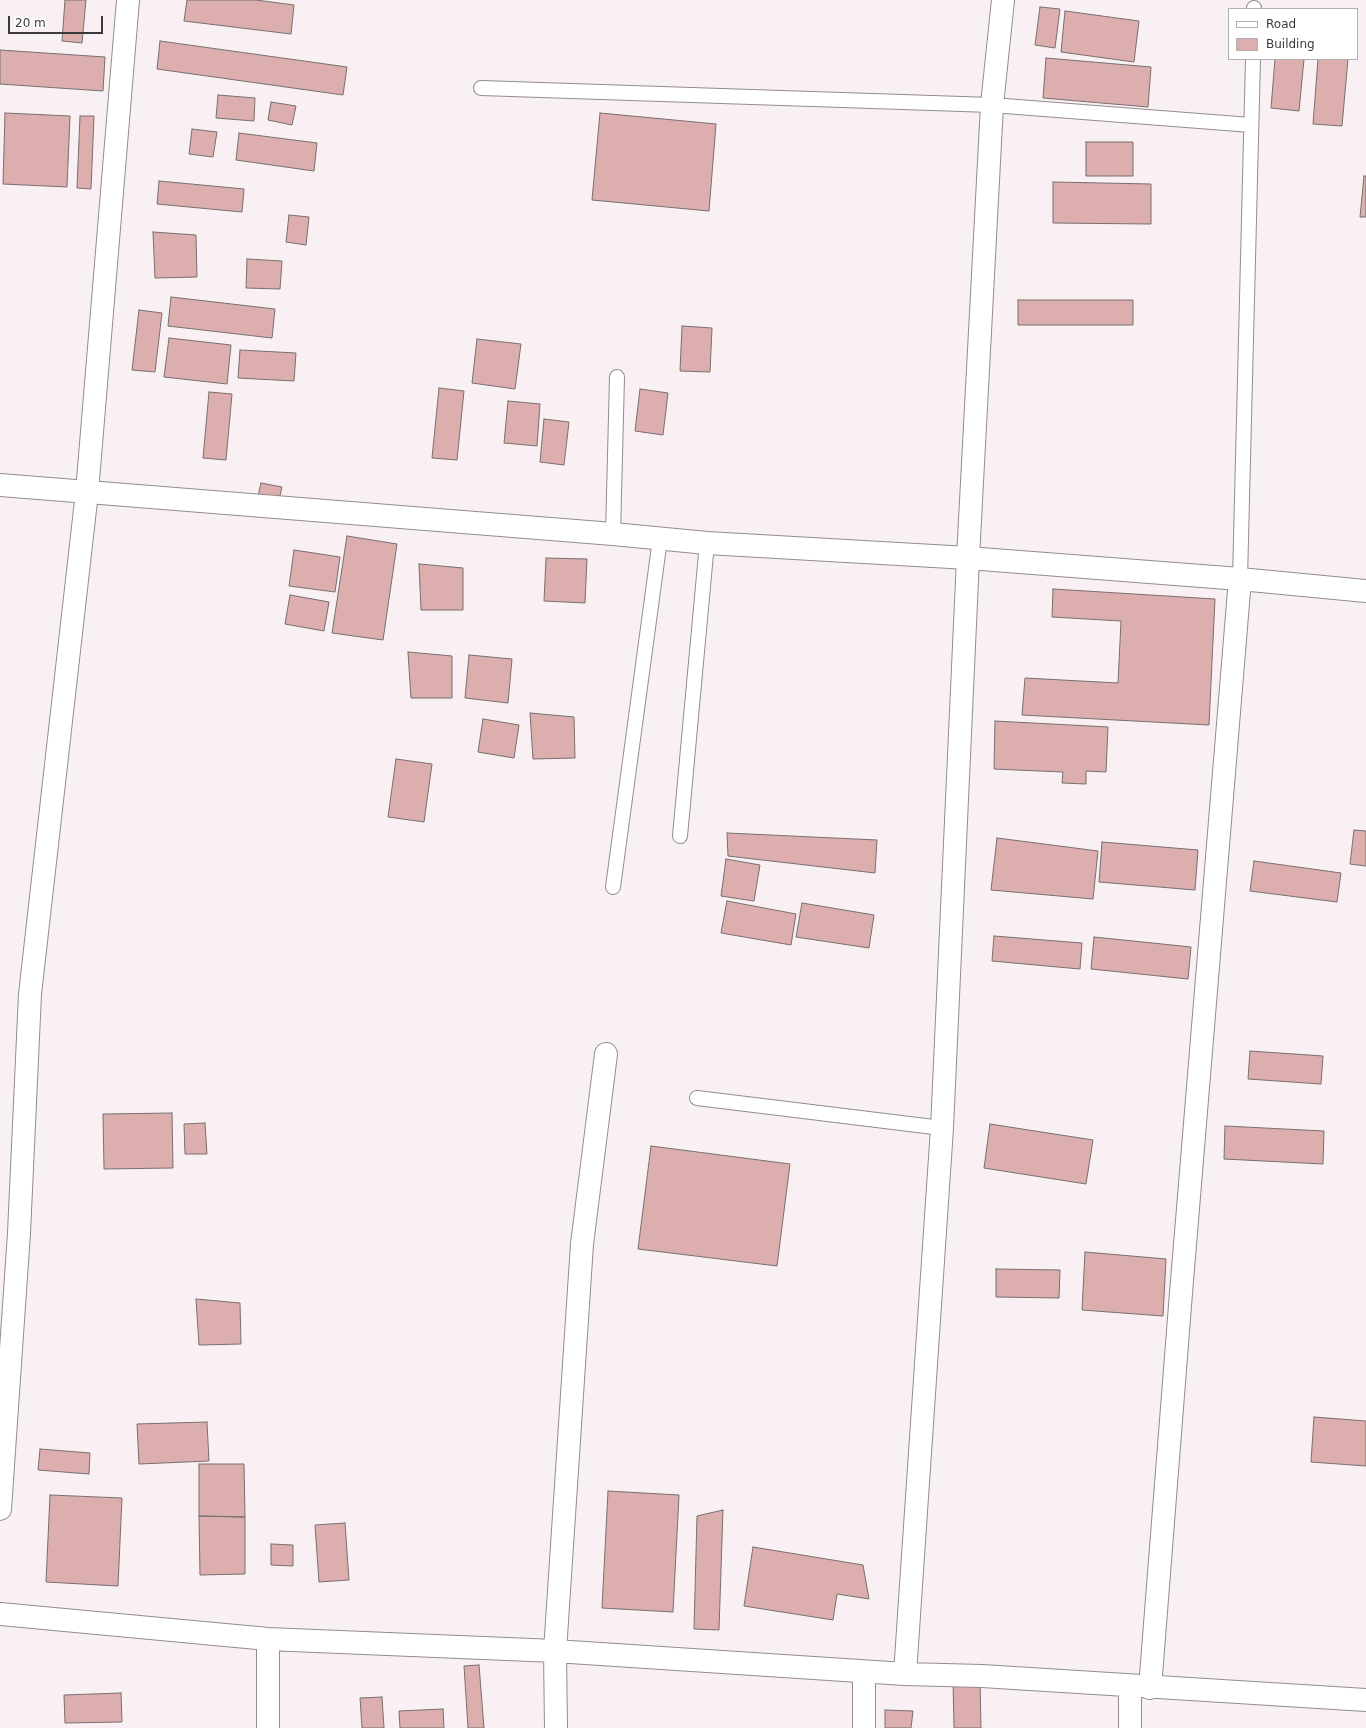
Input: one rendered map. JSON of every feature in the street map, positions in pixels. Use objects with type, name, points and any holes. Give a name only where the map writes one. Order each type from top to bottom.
[{"type":"street","points":[[0,1509],[19,1233],[30,994],[87,492],[128,0]]},
{"type":"street","points":[[905,1674],[942,1128],[968,558],[992,105],[1003,0]]},
{"type":"street","points":[[0,485],[613,534],[706,543],[968,558],[1240,579],[1366,591]]},
{"type":"street","points":[[1130,1728],[1140,1687],[1181,1293],[1240,579]]},
{"type":"street","points":[[556,1728],[555,1651],[582,1244],[606,1054]]},
{"type":"street","points":[[0,1614],[268,1639],[555,1651],[864,1672],[982,1676],[1366,1700]]},
{"type":"street","points":[[268,1639],[268,1728]]},
{"type":"street","points":[[864,1672],[864,1728]]},
{"type":"lane","points":[[1240,579],[1253,60]]},
{"type":"lane","points":[[481,88],[992,105],[1251,125]]},
{"type":"lane","points":[[613,534],[617,377]]},
{"type":"lane","points":[[613,887],[660,538]]},
{"type":"lane","points":[[680,836],[706,543]]},
{"type":"lane","points":[[697,1098],[942,1128]]},
{"type":"building","points":[[65,0],[86,0],[82,43],[62,41]]},
{"type":"building","points":[[187,0],[256,0],[294,5],[291,34],[184,21]]},
{"type":"building","points":[[1040,7],[1060,9],[1055,48],[1035,45]]},
{"type":"building","points":[[1065,11],[1139,21],[1134,62],[1061,52]]},
{"type":"building","points":[[160,41],[347,67],[343,95],[157,69]]},
{"type":"building","points":[[0,50],[105,57],[103,91],[0,84]]},
{"type":"building","points":[[1046,58],[1151,67],[1148,107],[1043,98]]},
{"type":"building","points":[[1275,60],[1304,60],[1299,111],[1271,108]]},
{"type":"building","points":[[1318,60],[1348,60],[1342,126],[1313,124]]},
{"type":"building","points":[[218,95],[255,98],[254,121],[216,118]]},
{"type":"building","points":[[271,102],[296,106],[292,125],[268,120]]},
{"type":"building","points":[[5,113],[70,116],[67,187],[3,184]]},
{"type":"building","points":[[600,113],[716,124],[709,211],[592,200]]},
{"type":"building","points":[[80,116],[94,116],[91,189],[77,188]]},
{"type":"building","points":[[192,129],[217,132],[213,157],[189,154]]},
{"type":"building","points":[[239,133],[317,143],[314,171],[236,160]]},
{"type":"building","points":[[1086,142],[1133,142],[1133,176],[1086,176]]},
{"type":"building","points":[[1364,176],[1366,176],[1366,217],[1360,217]]},
{"type":"building","points":[[159,181],[244,189],[242,212],[157,204]]},
{"type":"building","points":[[1053,182],[1151,184],[1151,224],[1053,223]]},
{"type":"building","points":[[289,215],[309,217],[306,245],[286,242]]},
{"type":"building","points":[[153,232],[196,235],[197,277],[155,278]]},
{"type":"building","points":[[247,259],[282,261],[280,289],[246,288]]},
{"type":"building","points":[[171,297],[275,309],[272,338],[168,326]]},
{"type":"building","points":[[1018,300],[1133,300],[1133,325],[1018,325]]},
{"type":"building","points":[[139,310],[162,313],[155,372],[132,370]]},
{"type":"building","points":[[682,326],[712,328],[710,372],[680,371]]},
{"type":"building","points":[[169,338],[231,345],[227,384],[164,377]]},
{"type":"building","points":[[477,339],[521,344],[515,389],[472,383]]},
{"type":"building","points":[[240,350],[296,353],[294,381],[238,378]]},
{"type":"building","points":[[439,388],[464,391],[457,460],[432,458]]},
{"type":"building","points":[[640,389],[668,393],[663,435],[635,431]]},
{"type":"building","points":[[209,392],[232,394],[226,460],[203,458]]},
{"type":"building","points":[[508,401],[540,404],[537,446],[504,443]]},
{"type":"building","points":[[544,419],[569,422],[564,465],[540,462]]},
{"type":"building","points":[[261,483],[282,487],[279,500],[258,496]]},
{"type":"building","points":[[347,536],[397,544],[383,640],[332,633]]},
{"type":"building","points":[[294,550],[340,557],[335,592],[289,586]]},
{"type":"building","points":[[546,558],[587,559],[585,603],[544,601]]},
{"type":"building","points":[[419,564],[463,568],[463,610],[421,610]]},
{"type":"building","points":[[1053,589],[1215,599],[1209,725],[1022,715],[1025,678],[1118,683],[1121,621],[1052,617]]},
{"type":"building","points":[[290,595],[329,602],[324,631],[285,624]]},
{"type":"building","points":[[408,652],[452,656],[452,698],[411,698]]},
{"type":"building","points":[[469,655],[512,659],[508,703],[465,698]]},
{"type":"building","points":[[530,713],[574,717],[575,758],[533,759]]},
{"type":"building","points":[[483,719],[519,725],[514,758],[478,752]]},
{"type":"building","points":[[995,721],[1108,727],[1106,772],[1086,771],[1086,784],[1062,783],[1063,772],[994,769]]},
{"type":"building","points":[[396,759],[432,764],[424,822],[388,817]]},
{"type":"building","points":[[1354,830],[1366,831],[1366,866],[1350,864]]},
{"type":"building","points":[[727,833],[877,840],[875,873],[728,856]]},
{"type":"building","points":[[997,838],[1098,851],[1093,899],[991,890]]},
{"type":"building","points":[[1102,842],[1198,850],[1195,890],[1099,882]]},
{"type":"building","points":[[726,859],[760,865],[754,901],[721,896]]},
{"type":"building","points":[[1254,861],[1341,873],[1337,902],[1250,891]]},
{"type":"building","points":[[727,901],[796,914],[791,945],[721,933]]},
{"type":"building","points":[[802,903],[874,915],[869,948],[796,937]]},
{"type":"building","points":[[994,936],[1082,943],[1080,969],[992,961]]},
{"type":"building","points":[[1094,937],[1191,947],[1188,979],[1091,969]]},
{"type":"building","points":[[1250,1051],[1323,1056],[1321,1084],[1248,1079]]},
{"type":"building","points":[[172,1113],[173,1168],[104,1169],[103,1114]]},
{"type":"building","points":[[205,1123],[207,1154],[185,1154],[184,1124]]},
{"type":"building","points":[[990,1124],[1093,1140],[1086,1184],[984,1168]]},
{"type":"building","points":[[1225,1126],[1324,1131],[1323,1164],[1224,1159]]},
{"type":"building","points":[[651,1146],[790,1164],[777,1266],[638,1249]]},
{"type":"building","points":[[1085,1252],[1166,1259],[1163,1316],[1082,1310]]},
{"type":"building","points":[[996,1269],[1060,1270],[1059,1298],[996,1297]]},
{"type":"building","points":[[196,1299],[240,1303],[241,1344],[199,1345]]},
{"type":"building","points":[[1314,1417],[1366,1421],[1366,1466],[1311,1462]]},
{"type":"building","points":[[207,1422],[209,1461],[139,1464],[137,1424]]},
{"type":"building","points":[[40,1449],[90,1453],[89,1474],[38,1470]]},
{"type":"building","points":[[199,1464],[244,1464],[245,1517],[199,1516]]},
{"type":"building","points":[[608,1491],[679,1495],[673,1612],[602,1608]]},
{"type":"building","points":[[50,1495],[122,1498],[118,1586],[46,1582]]},
{"type":"building","points":[[723,1510],[719,1630],[694,1629],[697,1516]]},
{"type":"building","points":[[199,1516],[245,1517],[245,1574],[200,1575]]},
{"type":"building","points":[[345,1523],[349,1580],[319,1582],[315,1525]]},
{"type":"building","points":[[271,1544],[293,1545],[293,1566],[271,1565]]},
{"type":"building","points":[[753,1547],[863,1565],[869,1599],[837,1594],[833,1620],[744,1606]]},
{"type":"building","points":[[479,1665],[484,1728],[468,1728],[464,1666]]},
{"type":"building","points":[[953,1680],[980,1680],[981,1728],[954,1728]]},
{"type":"building","points":[[121,1693],[122,1722],[65,1723],[64,1695]]},
{"type":"building","points":[[382,1697],[384,1728],[362,1728],[360,1698]]},
{"type":"building","points":[[443,1709],[444,1728],[400,1728],[399,1711]]},
{"type":"building","points":[[885,1710],[913,1711],[911,1728],[885,1728]]}]
